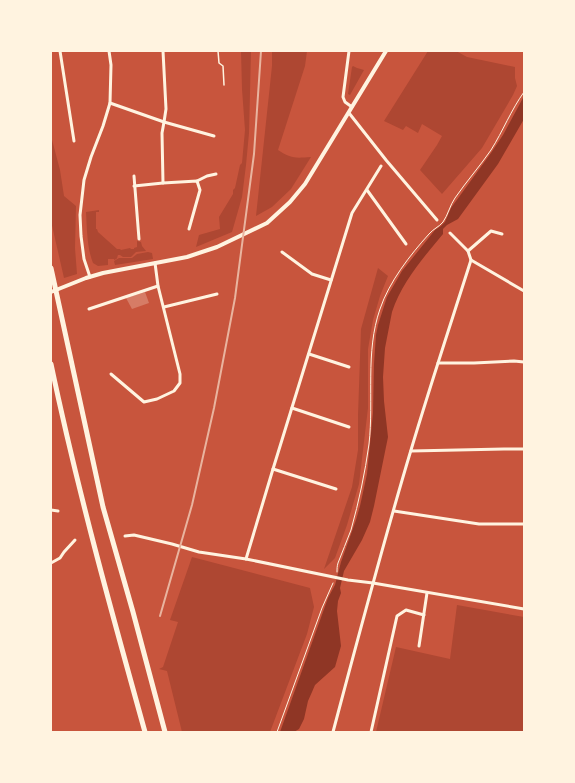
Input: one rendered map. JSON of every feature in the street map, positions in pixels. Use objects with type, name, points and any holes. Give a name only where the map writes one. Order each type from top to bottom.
[{"type":"highway","points":[[51,268],[104,507],[165,732]]},
{"type":"highway","points":[[51,364],[84,510],[145,732]]},
{"type":"main road","points":[[51,292],[102,273],[187,257],[217,246],[267,223],[290,202],[304,184],[386,51]]},
{"type":"street","points":[[60,51],[74,141]]},
{"type":"street","points":[[88,277],[81,236],[80,215],[84,180],[110,102],[111,65],[109,51]]},
{"type":"street","points":[[349,51],[343,97],[346,104],[352,107]]},
{"type":"street","points":[[163,53],[166,109],[162,133],[163,183]]},
{"type":"street","points":[[110,102],[164,122],[214,136]]},
{"type":"street","points":[[349,113],[437,220]]},
{"type":"street","points":[[246,559],[309,354],[330,280],[352,213],[381,166]]},
{"type":"street","points":[[134,186],[197,182],[207,176],[216,174]]},
{"type":"street","points":[[134,176],[138,239]]},
{"type":"street","points":[[189,229],[200,190],[197,182]]},
{"type":"street","points":[[367,190],[406,244]]},
{"type":"street","points":[[468,251],[491,231],[502,234]]},
{"type":"street","points":[[333,732],[373,583],[411,451],[471,260],[468,251],[450,234]]},
{"type":"street","points":[[282,252],[312,274],[330,280]]},
{"type":"street","points":[[471,260],[524,291]]},
{"type":"street","points":[[111,374],[144,402],[157,399],[174,391],[180,384],[180,374],[158,286],[155,263]]},
{"type":"street","points":[[89,309],[158,286]]},
{"type":"street","points":[[164,307],[217,294]]},
{"type":"street","points":[[309,354],[349,367]]},
{"type":"street","points":[[438,362],[524,362]]},
{"type":"street","points":[[292,408],[349,427]]},
{"type":"street","points":[[411,451],[524,449]]},
{"type":"street","points":[[273,469],[336,489]]},
{"type":"street","points":[[51,510],[58,511]]},
{"type":"street","points":[[394,511],[479,524],[524,524]]},
{"type":"street","points":[[125,536],[134,535],[199,552],[246,559],[326,576],[524,609]]},
{"type":"street","points":[[51,564],[60,558],[75,540]]},
{"type":"street","points":[[419,646],[427,592]]},
{"type":"street","points":[[371,732],[397,616],[406,610],[424,615]]},
{"type":"lane","points":[[218,51],[219,63],[223,66],[224,85]]},
{"type":"path","points":[[336,575],[337,566],[357,509],[365,471],[371,415],[373,337],[385,296],[405,264],[430,233],[444,221],[454,200],[491,150],[524,92]]},
{"type":"path","points":[[277,732],[322,608],[334,580]]},
{"type":"shaded area","points":[[241,51],[251,51],[249,133],[242,197],[232,232],[196,247],[199,235],[220,229],[219,217],[233,194],[240,165],[242,163],[245,130]]},
{"type":"shaded area","points":[[272,51],[307,51],[305,66],[278,150],[294,157],[311,157],[291,189],[272,207],[256,216],[272,66]]},
{"type":"shaded area","points":[[428,51],[456,51],[467,57],[515,67],[517,86],[482,148],[442,194],[420,170],[442,136],[422,124],[418,133],[406,126],[403,130],[384,121]]},
{"type":"shaded area","points":[[353,66],[364,70],[350,95],[348,94]]},
{"type":"shaded area","points":[[524,96],[524,119],[498,164],[458,219],[443,229],[443,234],[407,280],[396,301],[392,312],[385,348],[383,377],[388,437],[370,522],[362,540],[344,571],[340,588],[341,593],[337,611],[341,646],[335,667],[315,685],[308,701],[304,719],[299,729],[294,732],[280,732],[328,598],[335,585],[341,562],[360,506],[367,474],[373,413],[376,335],[387,297],[402,271],[435,230],[445,222],[451,208],[503,135]]},
{"type":"shaded area","points":[[51,136],[60,170],[64,196],[76,206],[75,248],[77,274],[64,278],[51,221]]},
{"type":"shaded area","points":[[99,210],[99,212],[96,212],[96,229],[117,249],[134,249],[137,247],[137,241],[141,242],[146,251],[136,252],[131,257],[123,257],[118,255],[117,259],[115,260],[108,259],[108,265],[98,266],[93,263],[88,245],[86,212]]},
{"type":"shaded area","points":[[148,252],[152,253],[153,259],[115,265],[114,261],[119,258],[132,258],[137,254]]},
{"type":"shaded area","points":[[378,268],[388,276],[373,320],[368,349],[368,408],[359,484],[347,525],[335,558],[324,569],[352,487],[358,450],[361,329]]},
{"type":"shaded area","points":[[192,557],[310,588],[314,607],[307,634],[270,732],[182,732],[167,671],[159,669],[163,667],[178,622],[170,620]]},
{"type":"shaded area","points":[[457,605],[524,617],[524,732],[376,732],[396,647],[450,659]]},
{"type":"building","points":[[145,292],[149,303],[132,309],[126,298]]},
{"type":"railway","points":[[160,616],[192,505],[214,408],[235,298],[254,154],[261,51]]}]
